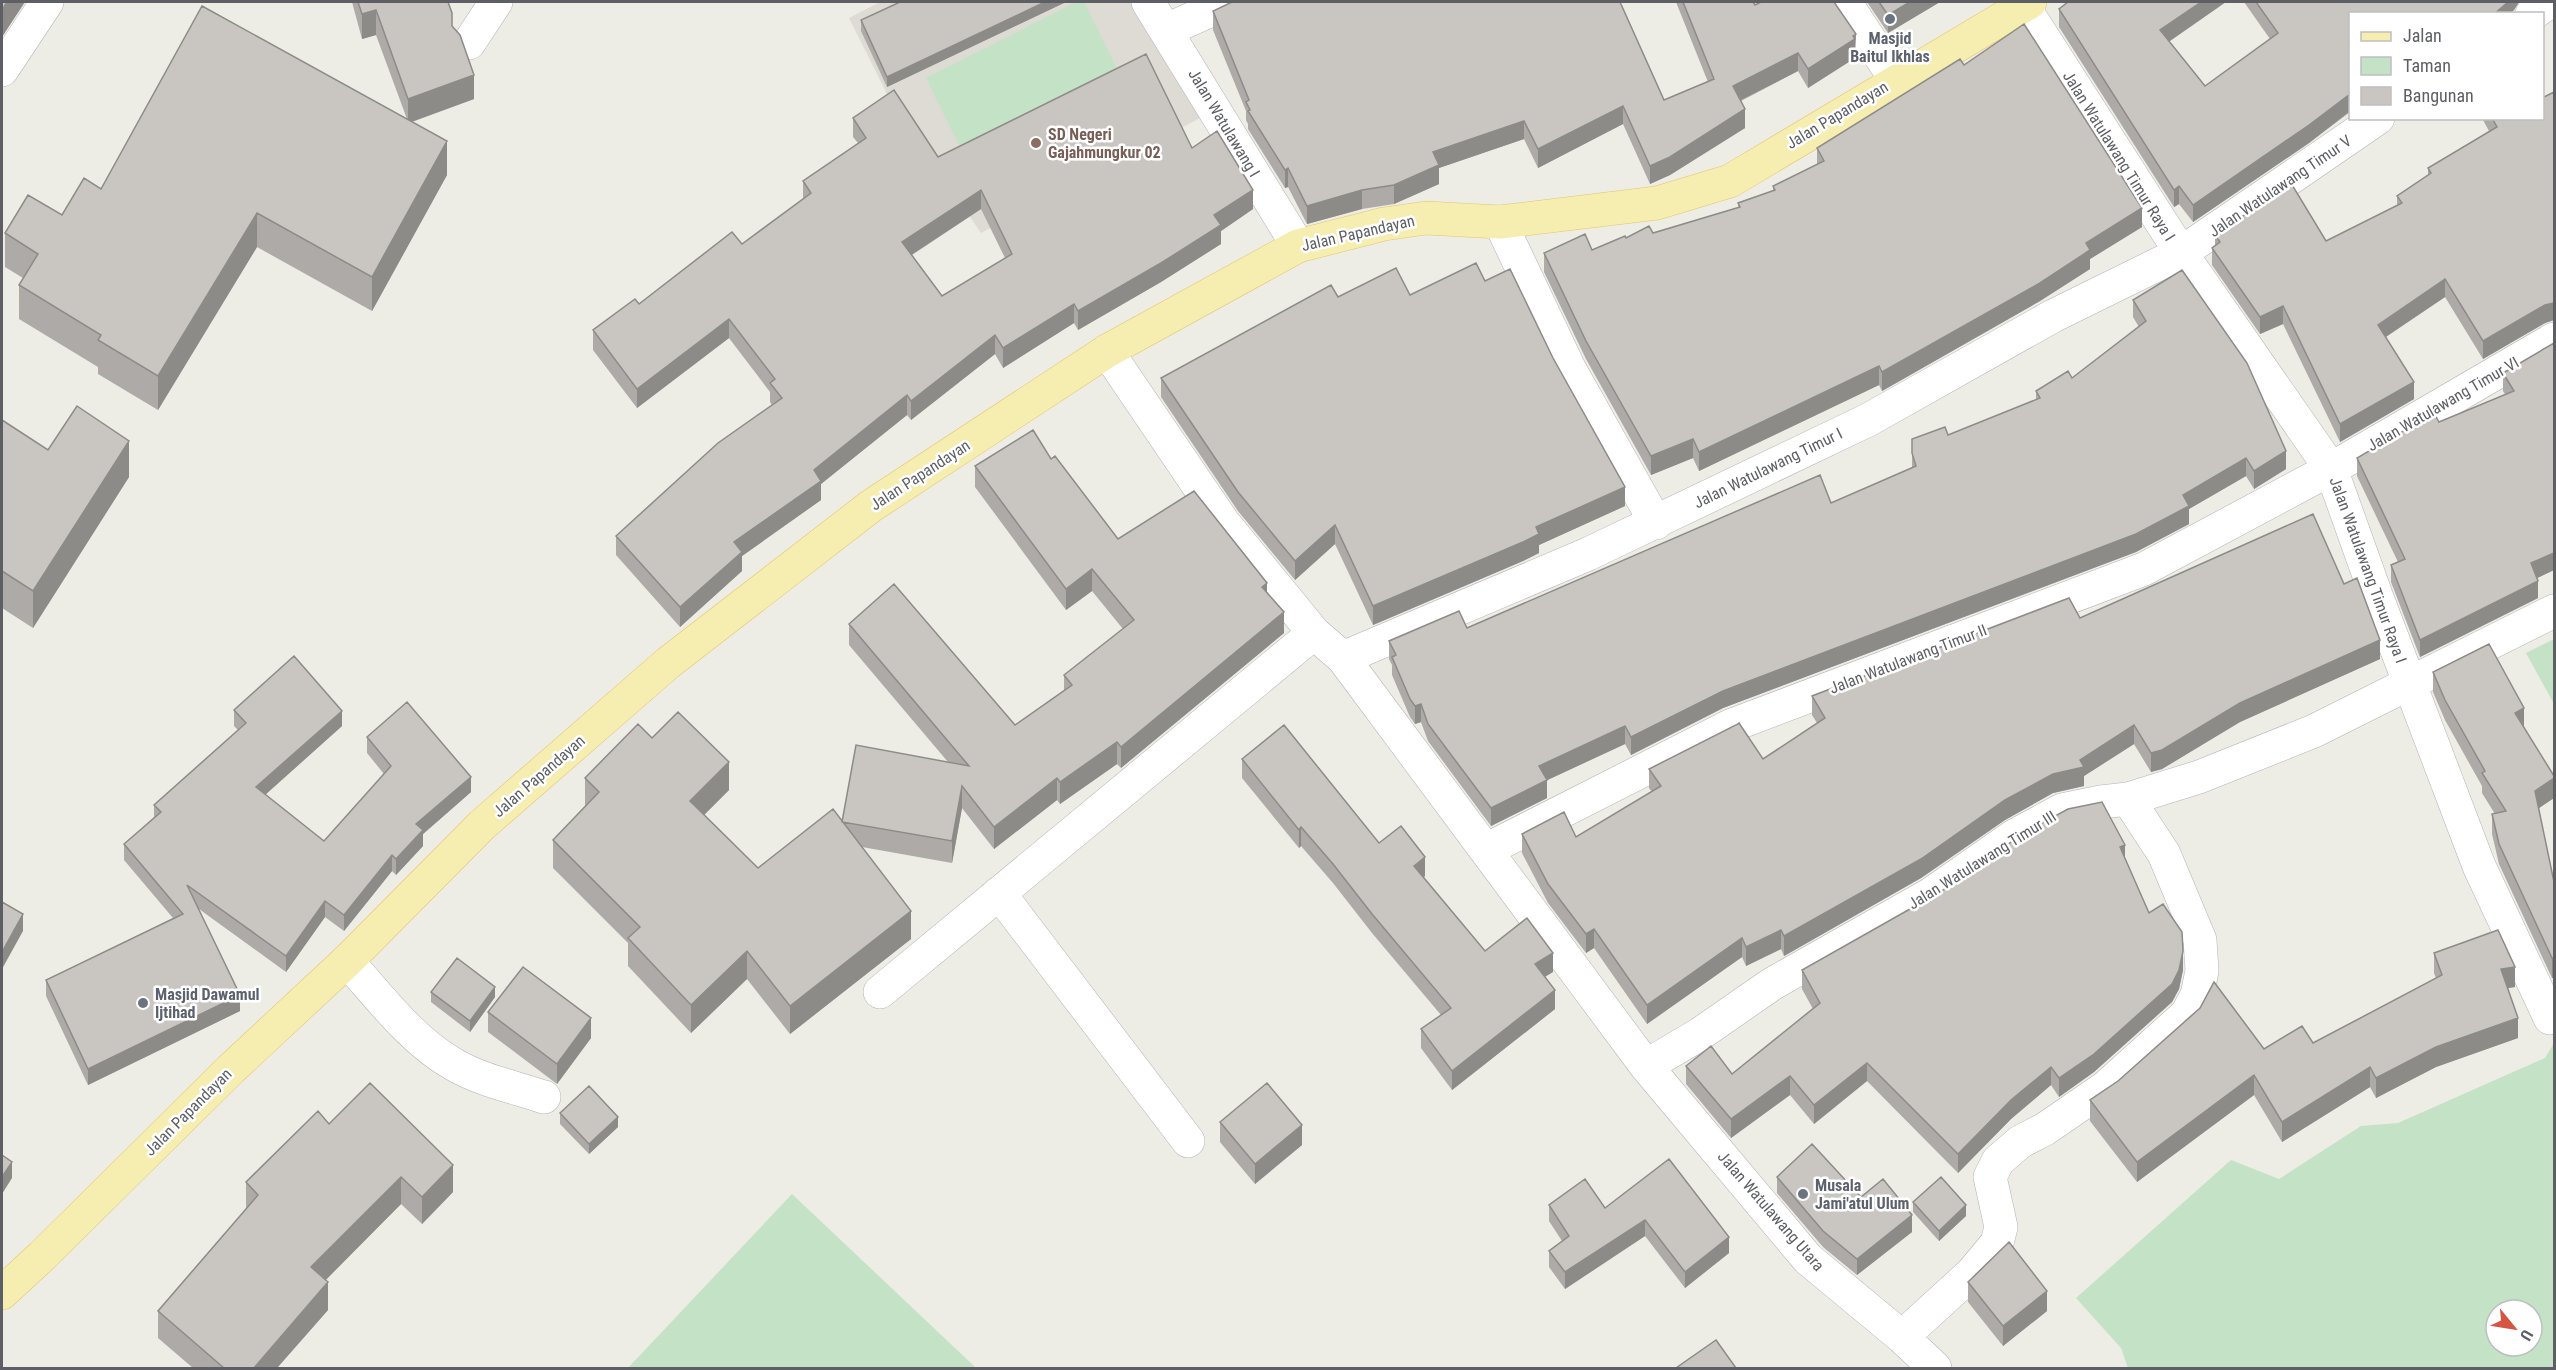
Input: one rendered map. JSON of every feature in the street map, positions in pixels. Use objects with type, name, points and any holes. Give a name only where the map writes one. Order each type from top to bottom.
[{"type":"main road","name":"Jalan Papandayan","points":[[2,1293],[231,1069],[347,961],[482,825],[668,663],[871,506],[1107,351],[1298,246],[1384,225],[1426,218],[1500,222],[1657,203],[1730,181],[2027,4]]},
{"type":"street","points":[[2,70],[47,2]]},
{"type":"street","points":[[469,43],[496,2]]},
{"type":"street","name":"Jalan Watulawang I","points":[[1148,2],[1298,246]]},
{"type":"street","points":[[1167,30],[1229,2]]},
{"type":"street","points":[[1845,2],[1896,80]]},
{"type":"street","points":[[2535,12],[2549,2]]},
{"type":"street","name":"Jalan Watulawang Timur Raya I","points":[[2027,4],[2181,254],[2331,469],[2479,866],[2550,1018]]},
{"type":"street","name":"Jalan Watulawang Timur V","points":[[2181,254],[2375,120]]},
{"type":"street","points":[[1500,222],[1569,368],[1656,523]]},
{"type":"street","name":"Jalan Watulawang Timur I","points":[[1342,658],[1656,523],[1868,420],[2053,316],[2181,254]]},
{"type":"street","name":"Jalan Watulawang Timur VI","points":[[2331,469],[2554,339]]},
{"type":"street","name":"Jalan Watulawang Utara","points":[[1107,351],[1223,522],[1314,633],[1342,658],[1646,1066],[1808,1259],[1935,1368]]},
{"type":"street","name":"Jalan Watulawang Timur II","points":[[1486,850],[1730,726],[2144,569],[2331,469]]},
{"type":"street","name":"Jalan Watulawang Timur III","points":[[1646,1066],[1700,1034],[1772,984],[1931,894],[2023,831],[2062,810],[2128,799],[2199,777],[2314,731],[2554,611]]},
{"type":"street","points":[[880,992],[1314,633]]},
{"type":"street","points":[[1902,1338],[1972,1273],[1997,1243],[2001,1227],[1990,1177],[1998,1161],[2020,1142],[2045,1129],[2106,1087],[2187,1014],[2198,995],[2202,971],[2200,940],[2164,854],[2128,799]]},
{"type":"street","points":[[999,893],[1188,1141]]},
{"type":"street","points":[[347,961],[417,1036],[442,1057],[464,1070],[544,1097]]},
{"type":"shaded area","name":"SD Negeri Gajahmungkur 02","points":[[880,2],[1131,2],[1202,117],[981,233],[888,96],[849,18]]},
{"type":"green space","points":[[1076,2],[1084,2],[1121,77],[965,157],[926,78]]},
{"type":"green space","points":[[2554,639],[2554,704],[2526,653]]},
{"type":"green space","points":[[2554,1043],[2554,1368],[2128,1368],[2121,1348],[2076,1298],[2231,1160],[2279,1179],[2361,1126],[2398,1123],[2545,1058]]},
{"type":"green space","points":[[792,1194],[974,1366],[975,1368],[628,1368]]},
{"type":"building","points":[[358,2],[448,2],[452,13],[452,26],[460,35],[474,75],[408,99],[376,10],[362,14]]},
{"type":"building","points":[[900,2],[1045,2],[887,77],[861,20]]},
{"type":"building","points":[[1232,2],[1620,2],[1664,100],[1714,79],[1683,2],[1753,2],[1755,5],[1761,2],[1834,2],[1856,34],[1853,36],[1855,39],[1808,69],[1798,53],[1733,86],[1745,109],[1670,157],[1650,166],[1623,106],[1538,149],[1524,121],[1433,152],[1439,165],[1394,185],[1362,190],[1307,206],[1288,168],[1285,170],[1248,111],[1250,110],[1246,102],[1249,100],[1213,11]]},
{"type":"building","points":[[1879,2],[1910,2],[1888,15]]},
{"type":"building","points":[[2068,2],[2201,2],[2160,30],[2205,86],[2278,33],[2256,2],[2508,2],[2496,12],[2349,12],[2349,95],[2193,205],[2179,186],[2174,190],[2059,9]]},
{"type":"building","points":[[202,6],[447,141],[372,277],[257,213],[158,376],[98,340],[101,335],[19,285],[38,254],[5,233],[28,195],[62,215],[84,178],[101,189]]},
{"type":"building","points":[[2024,24],[2142,208],[2086,243],[2090,250],[2040,283],[1882,372],[1879,366],[1699,452],[1693,439],[1651,456],[1586,341],[1544,253],[1585,234],[1592,250],[1625,236],[1626,238],[1649,226],[1653,233],[1740,207],[1738,203],[1775,190],[1773,186],[1824,161],[1817,148],[1960,59],[1964,65]]},
{"type":"building","points":[[1146,54],[1192,148],[1217,131],[1253,190],[1214,215],[1221,225],[1161,263],[1078,311],[1074,304],[1003,348],[995,335],[911,401],[907,395],[814,470],[821,481],[734,542],[742,552],[680,607],[616,536],[718,443],[782,398],[770,383],[775,379],[729,319],[637,389],[593,330],[635,299],[639,304],[732,232],[742,244],[811,193],[803,181],[866,138],[853,118],[894,90],[938,157]],"holes":[[[981,190],[1012,254],[942,296],[902,242]]]},
{"type":"building","points":[[2554,92],[2554,303],[2545,305],[2483,341],[2445,279],[2378,325],[2414,382],[2340,424],[2283,306],[2260,317],[2212,248],[2220,242],[2215,235],[2291,183],[2326,241],[2402,203],[2397,196],[2431,173],[2428,168],[2497,127],[2493,120],[2544,120],[2544,97]]},
{"type":"building","points":[[1476,263],[1485,281],[1510,269],[1553,358],[1625,487],[1536,527],[1539,534],[1523,542],[1373,606],[1335,525],[1295,561],[1238,492],[1161,378],[1331,285],[1338,297],[1396,268],[1410,295]]},
{"type":"building","points":[[2182,270],[2247,363],[2286,451],[2254,471],[2246,458],[2183,495],[2189,506],[2136,534],[1723,691],[1631,737],[1625,726],[1539,766],[1547,780],[1491,808],[1428,724],[1421,704],[1415,706],[1410,699],[1392,657],[1396,655],[1389,641],[1459,611],[1467,628],[1820,475],[1831,503],[1916,466],[1912,453],[1912,439],[1945,427],[1948,435],[2040,398],[2036,391],[2068,371],[2072,378],[2146,321],[2133,300]]},
{"type":"building","points":[[2554,343],[2554,553],[2531,563],[2538,581],[2420,640],[2391,565],[2405,559],[2357,458],[2434,413],[2439,422],[2514,391],[2503,373]]},
{"type":"building","points":[[77,406],[129,441],[33,591],[2,571],[2,420],[48,450]]},
{"type":"building","points":[[1033,430],[1051,459],[1055,456],[1118,539],[1194,491],[1267,583],[1262,587],[1284,612],[1121,747],[1117,742],[1060,782],[1057,778],[994,827],[962,786],[952,841],[842,822],[856,745],[969,766],[849,624],[894,584],[1015,725],[1072,685],[1064,675],[1134,620],[1092,569],[1066,589],[975,466]]},
{"type":"building","points":[[2313,514],[2344,584],[2357,578],[2380,640],[2240,703],[2162,750],[2151,753],[2134,725],[2080,760],[2084,767],[2053,774],[2005,800],[1921,859],[1784,936],[1781,930],[1746,947],[1742,938],[1647,1005],[1594,929],[1586,934],[1548,884],[1522,834],[1564,812],[1576,837],[1661,786],[1649,769],[1739,723],[1763,759],[1825,718],[1812,696],[2069,598],[2080,618]]},
{"type":"building","points":[[2489,644],[2524,708],[2515,713],[2554,776],[2535,791],[2554,882],[2554,958],[2552,958],[2499,844],[2492,814],[2506,811],[2482,773],[2485,771],[2445,700],[2433,672]]},
{"type":"building","points":[[294,656],[342,711],[256,787],[324,841],[391,766],[367,737],[407,702],[471,777],[416,824],[423,830],[396,859],[392,855],[344,915],[325,901],[286,956],[187,885],[240,995],[88,1069],[46,980],[183,914],[124,844],[161,812],[154,805],[246,723],[234,710]]},
{"type":"building","points":[[678,712],[729,762],[690,801],[758,868],[833,809],[911,911],[790,1006],[747,951],[691,1005],[628,938],[640,927],[553,840],[599,792],[585,778],[638,724],[652,738]]},
{"type":"building","points":[[1284,725],[1379,843],[1401,826],[1425,857],[1414,866],[1485,951],[1527,918],[1553,953],[1535,964],[1555,990],[1452,1071],[1421,1029],[1451,1008],[1333,864],[1301,827],[1299,830],[1242,759]]},
{"type":"building","points":[[2102,802],[2125,845],[2120,847],[2149,913],[2163,904],[2182,932],[2183,951],[2179,970],[2172,984],[2094,1054],[2059,1078],[2051,1067],[2011,1100],[1958,1154],[1867,1063],[1814,1105],[1790,1076],[1731,1119],[1686,1066],[1711,1046],[1732,1074],[1820,1003],[1802,970],[1940,892],[2024,833],[2068,809]]},
{"type":"building","points":[[2,902],[23,914],[2,952]]},
{"type":"building","points":[[2498,930],[2515,967],[2501,969],[2518,1018],[2436,1047],[2376,1078],[2370,1067],[2282,1122],[2254,1075],[2137,1162],[2090,1100],[2118,1081],[2200,1008],[2214,982],[2264,1049],[2302,1026],[2313,1043],[2442,975],[2434,953]]},
{"type":"building","points":[[457,958],[495,987],[470,1021],[431,992]]},
{"type":"building","points":[[523,967],[591,1018],[557,1064],[488,1012]]},
{"type":"building","points":[[370,1083],[453,1165],[422,1197],[401,1177],[311,1267],[328,1282],[254,1368],[224,1368],[158,1311],[258,1195],[246,1182],[318,1111],[329,1124]]},
{"type":"building","points":[[1267,1083],[1302,1125],[1255,1164],[1220,1122]]},
{"type":"building","points":[[589,1086],[618,1117],[589,1144],[560,1113]]},
{"type":"building","points":[[1812,1144],[1861,1197],[1883,1179],[1912,1215],[1857,1259],[1823,1231],[1777,1177]]},
{"type":"building","points":[[2,1155],[12,1162],[2,1177]]},
{"type":"building","points":[[1669,1159],[1729,1237],[1685,1272],[1645,1220],[1565,1272],[1549,1251],[1569,1236],[1549,1205],[1585,1179],[1605,1208]]},
{"type":"building","points":[[1941,1177],[1966,1205],[1939,1231],[1913,1202]]},
{"type":"building","points":[[2009,1242],[2047,1291],[2003,1326],[1968,1282]]},
{"type":"building","points":[[1716,1340],[1736,1368],[1676,1368]]},
{"type":"place","name":"Masjid Baitul Ikhlas","points":[[1890,19]]},
{"type":"place","name":"SD Negeri Gajahmungkur 02","points":[[1036,143]]},
{"type":"place","name":"Masjid Dawamul Ijtihad","points":[[143,1003]]},
{"type":"place","name":"Musala Jami'atul Ulum","points":[[1803,1194]]}]
